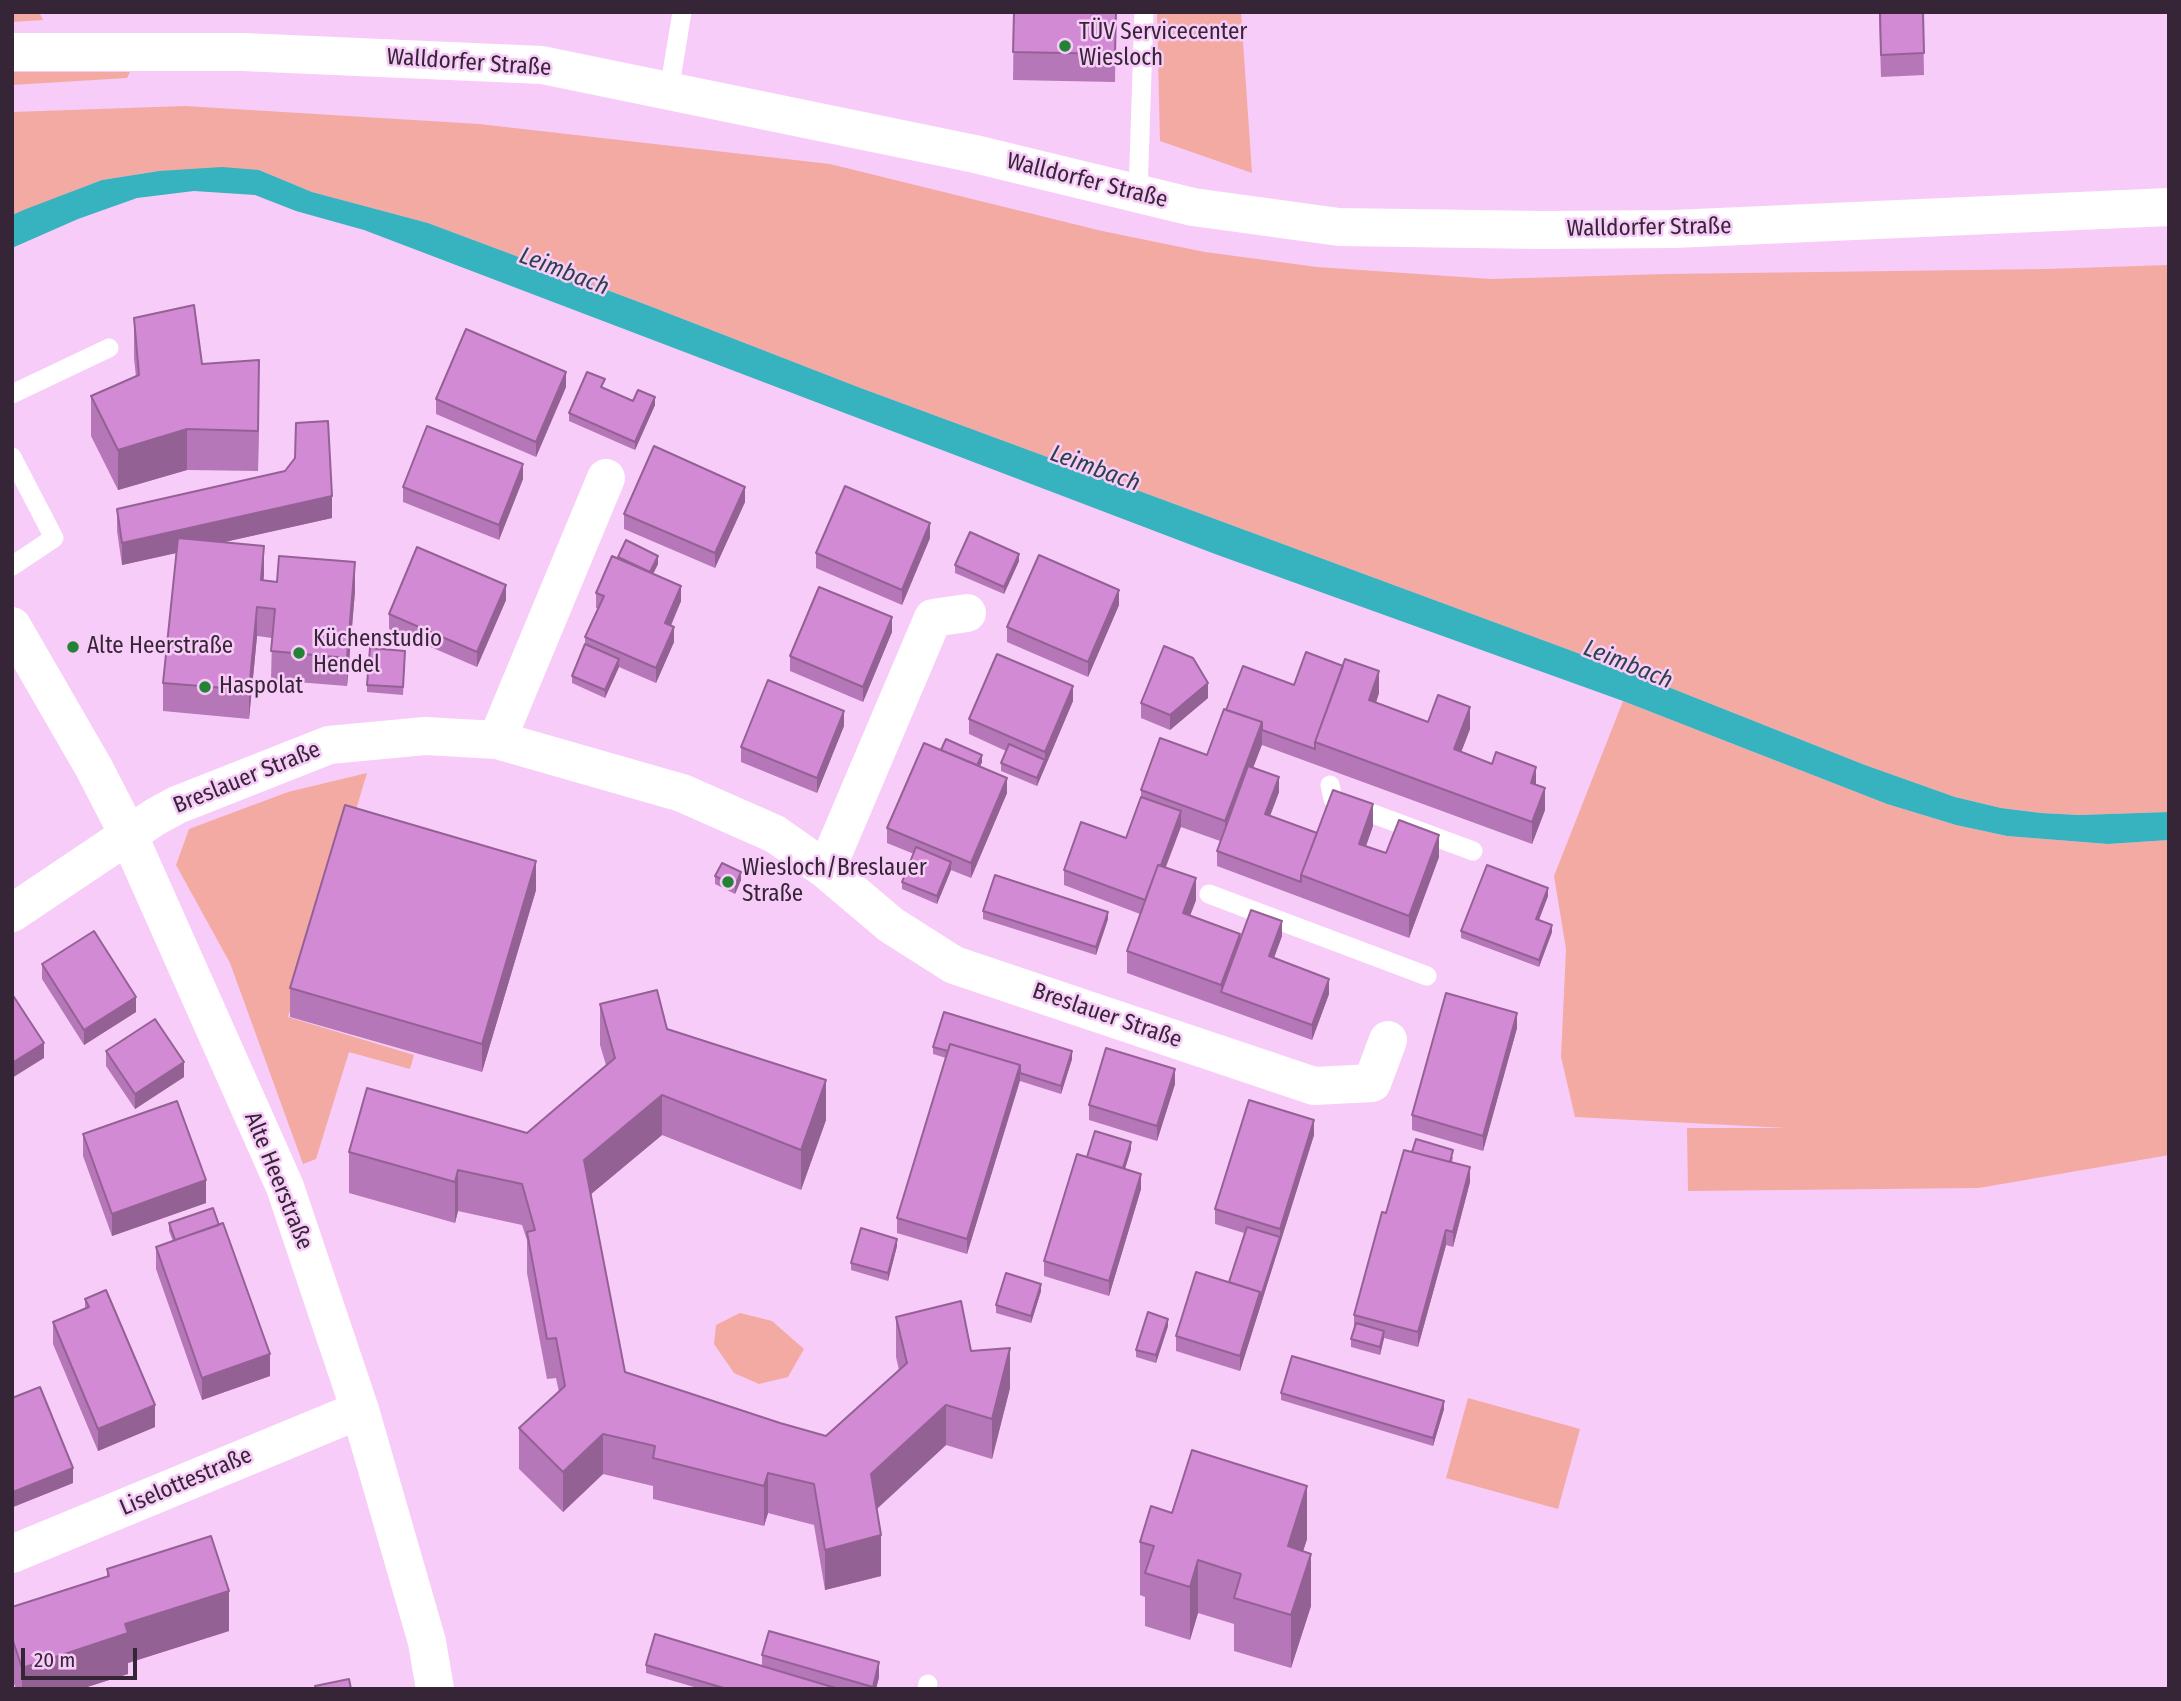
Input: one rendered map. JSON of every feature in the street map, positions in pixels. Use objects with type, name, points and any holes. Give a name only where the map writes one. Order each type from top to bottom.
[{"type":"street","name":"Walldorfer Straße","points":[[12,52],[243,52],[542,65],[975,155],[1193,207],[1339,227],[1674,229],[2169,207]]},
{"type":"street","points":[[497,740],[606,478]]},
{"type":"street","points":[[825,870],[933,618],[967,613]]},
{"type":"street","name":"Alte Heerstraße","points":[[12,626],[94,768],[128,834],[285,1187],[360,1410],[427,1642],[435,1689]]},
{"type":"street","name":"Breslauer Straße","points":[[12,913],[128,834],[177,805],[329,745],[425,736],[497,740],[682,793],[775,834],[825,870],[891,925],[954,965],[1314,1086],[1372,1083],[1388,1041]]},
{"type":"street","name":"Liselottestraße","points":[[12,1554],[360,1410]]},
{"type":"lane","points":[[669,91],[682,12]]},
{"type":"lane","points":[[1138,194],[1144,12]]},
{"type":"lane","points":[[12,394],[109,348]]},
{"type":"lane","points":[[12,457],[54,538],[12,566]]},
{"type":"lane","points":[[1330,785],[1333,799],[1472,851]]},
{"type":"lane","points":[[1209,894],[1427,976]]},
{"type":"shaded area","points":[[1157,12],[1241,12],[1252,173],[1160,141]]},
{"type":"shaded area","points":[[12,14],[40,14],[43,20],[12,22]]},
{"type":"shaded area","points":[[12,72],[130,72],[127,78],[12,85]]},
{"type":"shaded area","points":[[185,106],[479,124],[830,164],[1102,231],[1205,252],[1317,267],[1491,279],[2169,265],[2169,812],[2079,815],[2041,813],[2001,808],[1955,797],[1865,765],[1648,679],[858,387],[428,223],[312,192],[259,170],[159,171],[102,180],[12,215],[12,112]]},
{"type":"shaded area","points":[[222,167],[259,170],[312,192],[428,223],[858,387],[1648,679],[1865,765],[1955,797],[2001,808],[2041,813],[2079,815],[2169,812],[2169,840],[2108,844],[2007,836],[1956,825],[1887,804],[1623,701],[1215,554],[364,230],[296,211],[255,195],[194,191],[137,198],[78,219],[12,248],[12,215],[26,209],[102,180],[159,171]]},
{"type":"shaded area","points":[[1623,701],[1887,804],[1956,825],[2007,836],[2108,844],[2169,840],[2169,1155],[1979,1188],[1688,1191],[1687,1128],[1786,1128],[1575,1117],[1561,1057],[1566,949],[1554,876]]},
{"type":"shaded area","points":[[367,773],[349,833],[344,832],[288,1017],[414,1055],[410,1069],[349,1052],[316,1159],[303,1164],[230,963],[176,865],[189,829],[288,792]]},
{"type":"shaded area","points":[[740,1313],[772,1321],[804,1349],[788,1377],[759,1384],[734,1373],[714,1344],[716,1325]]},
{"type":"shaded area","points":[[1468,1398],[1580,1429],[1558,1509],[1446,1478]]},
{"type":"building","points":[[1014,12],[1116,12],[1115,54],[1013,52]]},
{"type":"building","points":[[1880,12],[1923,12],[1924,53],[1881,55]]},
{"type":"building","points":[[194,305],[202,364],[259,360],[258,431],[187,429],[118,450],[91,396],[139,375],[134,318]]},
{"type":"building","points":[[466,329],[566,372],[536,442],[436,399]]},
{"type":"building","points":[[587,372],[605,379],[601,387],[633,401],[638,390],[655,397],[635,442],[569,413]]},
{"type":"building","points":[[328,421],[332,496],[122,543],[117,509],[285,471],[295,458],[296,423]]},
{"type":"building","points":[[427,426],[523,464],[499,525],[403,487]]},
{"type":"building","points":[[654,446],[745,487],[715,553],[624,514]]},
{"type":"building","points":[[845,486],[930,523],[902,590],[816,553]]},
{"type":"building","points":[[970,532],[1019,554],[1004,587],[955,565]]},
{"type":"building","points":[[178,538],[264,546],[261,580],[277,582],[279,556],[355,562],[347,658],[271,651],[275,609],[257,607],[249,690],[163,683]]},
{"type":"building","points":[[626,540],[658,556],[650,572],[618,557]]},
{"type":"building","points":[[417,547],[506,585],[477,652],[389,614]]},
{"type":"building","points":[[1039,555],[1119,590],[1088,662],[1007,627]]},
{"type":"building","points":[[612,556],[681,586],[665,623],[674,627],[656,668],[585,637],[604,596],[596,593]]},
{"type":"building","points":[[819,587],[892,617],[863,687],[790,656]]},
{"type":"building","points":[[585,644],[619,659],[605,690],[572,676]]},
{"type":"building","points":[[1164,646],[1193,658],[1208,683],[1170,715],[1141,703]]},
{"type":"building","points":[[370,648],[405,651],[403,687],[367,685]]},
{"type":"building","points":[[1306,652],[1343,666],[1315,742],[1315,749],[1262,730],[1262,722],[1226,710],[1243,666],[1294,685]]},
{"type":"building","points":[[997,654],[1073,686],[1045,752],[969,719]]},
{"type":"building","points":[[1345,659],[1379,671],[1369,700],[1428,722],[1438,695],[1470,707],[1454,749],[1492,764],[1496,752],[1536,767],[1531,783],[1545,788],[1532,822],[1315,742]]},
{"type":"building","points":[[768,680],[844,711],[817,778],[741,747]]},
{"type":"building","points":[[1224,709],[1262,722],[1225,821],[1141,790],[1160,738],[1207,755]]},
{"type":"building","points":[[946,739],[982,755],[977,765],[941,750]]},
{"type":"building","points":[[924,743],[1007,778],[971,863],[887,828]]},
{"type":"building","points":[[1009,744],[1045,760],[1037,778],[1001,763]]},
{"type":"building","points":[[1248,766],[1279,777],[1265,814],[1317,833],[1301,875],[1301,882],[1217,851]]},
{"type":"building","points":[[1333,790],[1373,804],[1359,844],[1386,853],[1399,820],[1439,835],[1409,916],[1301,875]]},
{"type":"building","points":[[1141,797],[1181,811],[1145,900],[1064,870],[1081,822],[1126,838]]},
{"type":"building","points":[[345,805],[536,861],[482,1044],[290,988]]},
{"type":"building","points":[[916,847],[951,862],[937,896],[902,882]]},
{"type":"building","points":[[722,863],[741,872],[735,886],[715,876]]},
{"type":"building","points":[[1158,865],[1196,878],[1183,913],[1240,934],[1221,985],[1127,951]]},
{"type":"building","points":[[1487,865],[1548,888],[1536,919],[1552,925],[1539,960],[1461,931]]},
{"type":"building","points":[[995,875],[1108,912],[1096,947],[983,911]]},
{"type":"building","points":[[1251,910],[1282,921],[1269,956],[1329,979],[1312,1025],[1221,992]]},
{"type":"building","points":[[94,931],[136,997],[84,1030],[42,964]]},
{"type":"building","points":[[657,990],[667,1029],[826,1080],[801,1150],[662,1095],[584,1160],[625,1372],[826,1436],[907,1363],[896,1317],[961,1301],[971,1351],[1010,1348],[992,1419],[946,1405],[871,1474],[881,1535],[825,1550],[814,1484],[768,1473],[764,1486],[653,1458],[655,1446],[603,1434],[563,1472],[519,1428],[565,1386],[556,1338],[547,1339],[527,1232],[535,1230],[522,1184],[458,1170],[455,1182],[349,1152],[367,1088],[527,1133],[615,1058],[600,1004]]},
{"type":"building","points":[[1446,993],[1517,1013],[1483,1136],[1412,1115]]},
{"type":"building","points":[[12,994],[44,1043],[12,1063]]},
{"type":"building","points":[[944,1012],[1072,1051],[1061,1086],[1020,1073],[1020,1065],[950,1044],[948,1051],[933,1047]]},
{"type":"building","points":[[155,1019],[184,1062],[135,1094],[106,1051]]},
{"type":"building","points":[[950,1044],[1020,1065],[967,1239],[897,1218]]},
{"type":"building","points":[[1106,1048],[1175,1069],[1157,1126],[1089,1105]]},
{"type":"building","points":[[1249,1100],[1314,1120],[1280,1229],[1215,1209]]},
{"type":"building","points":[[177,1101],[206,1180],[112,1214],[83,1134]]},
{"type":"building","points":[[1095,1131],[1131,1142],[1123,1168],[1087,1157]]},
{"type":"building","points":[[1416,1139],[1453,1150],[1450,1162],[1412,1152]]},
{"type":"building","points":[[1404,1150],[1470,1167],[1453,1232],[1446,1230],[1418,1332],[1354,1315],[1382,1212],[1386,1213]]},
{"type":"building","points":[[1077,1154],[1141,1174],[1109,1281],[1044,1261]]},
{"type":"building","points":[[213,1208],[219,1225],[175,1240],[169,1223]]},
{"type":"building","points":[[223,1223],[270,1354],[202,1378],[156,1247]]},
{"type":"building","points":[[1247,1227],[1280,1237],[1260,1299],[1260,1292],[1229,1282]]},
{"type":"building","points":[[861,1228],[897,1239],[888,1273],[851,1263]]},
{"type":"building","points":[[1196,1272],[1260,1292],[1240,1356],[1176,1336]]},
{"type":"building","points":[[1006,1273],[1041,1284],[1031,1316],[996,1305]]},
{"type":"building","points":[[106,1290],[155,1405],[98,1429],[53,1322],[89,1307],[85,1299]]},
{"type":"building","points":[[1148,1312],[1168,1319],[1156,1355],[1136,1350]]},
{"type":"building","points":[[1356,1323],[1384,1331],[1380,1347],[1351,1339]]},
{"type":"building","points":[[1292,1356],[1444,1401],[1433,1438],[1281,1393]]},
{"type":"building","points":[[40,1387],[73,1468],[13,1492],[12,1398]]},
{"type":"building","points":[[1192,1450],[1307,1486],[1288,1546],[1311,1554],[1291,1615],[1234,1598],[1241,1574],[1198,1560],[1190,1587],[1145,1573],[1154,1546],[1140,1542],[1151,1506],[1172,1513]]},
{"type":"building","points":[[211,1536],[229,1591],[125,1624],[128,1633],[22,1668],[12,1638],[12,1607],[109,1576],[107,1569]]},
{"type":"building","points":[[769,1631],[879,1662],[873,1687],[762,1655]]},
{"type":"building","points":[[655,1634],[839,1689],[727,1689],[646,1665]]},
{"type":"building","points":[[349,1679],[351,1689],[316,1689],[315,1686]]},
{"type":"place","name":"TÜV Servicecenter Wiesloch","points":[[1065,46]]},
{"type":"place","name":"Alte Heerstraße","points":[[73,647]]},
{"type":"place","name":"Küchenstudio Hendel","points":[[299,653]]},
{"type":"place","name":"Haspolat","points":[[205,687]]},
{"type":"place","name":"Wiesloch/Breslauer Straße","points":[[728,882]]},
{"type":"water label","name":"Leimbach","points":[[564,272]]},
{"type":"water label","name":"Leimbach","points":[[1095,469]]},
{"type":"water label","name":"Leimbach","points":[[1628,665]]}]
